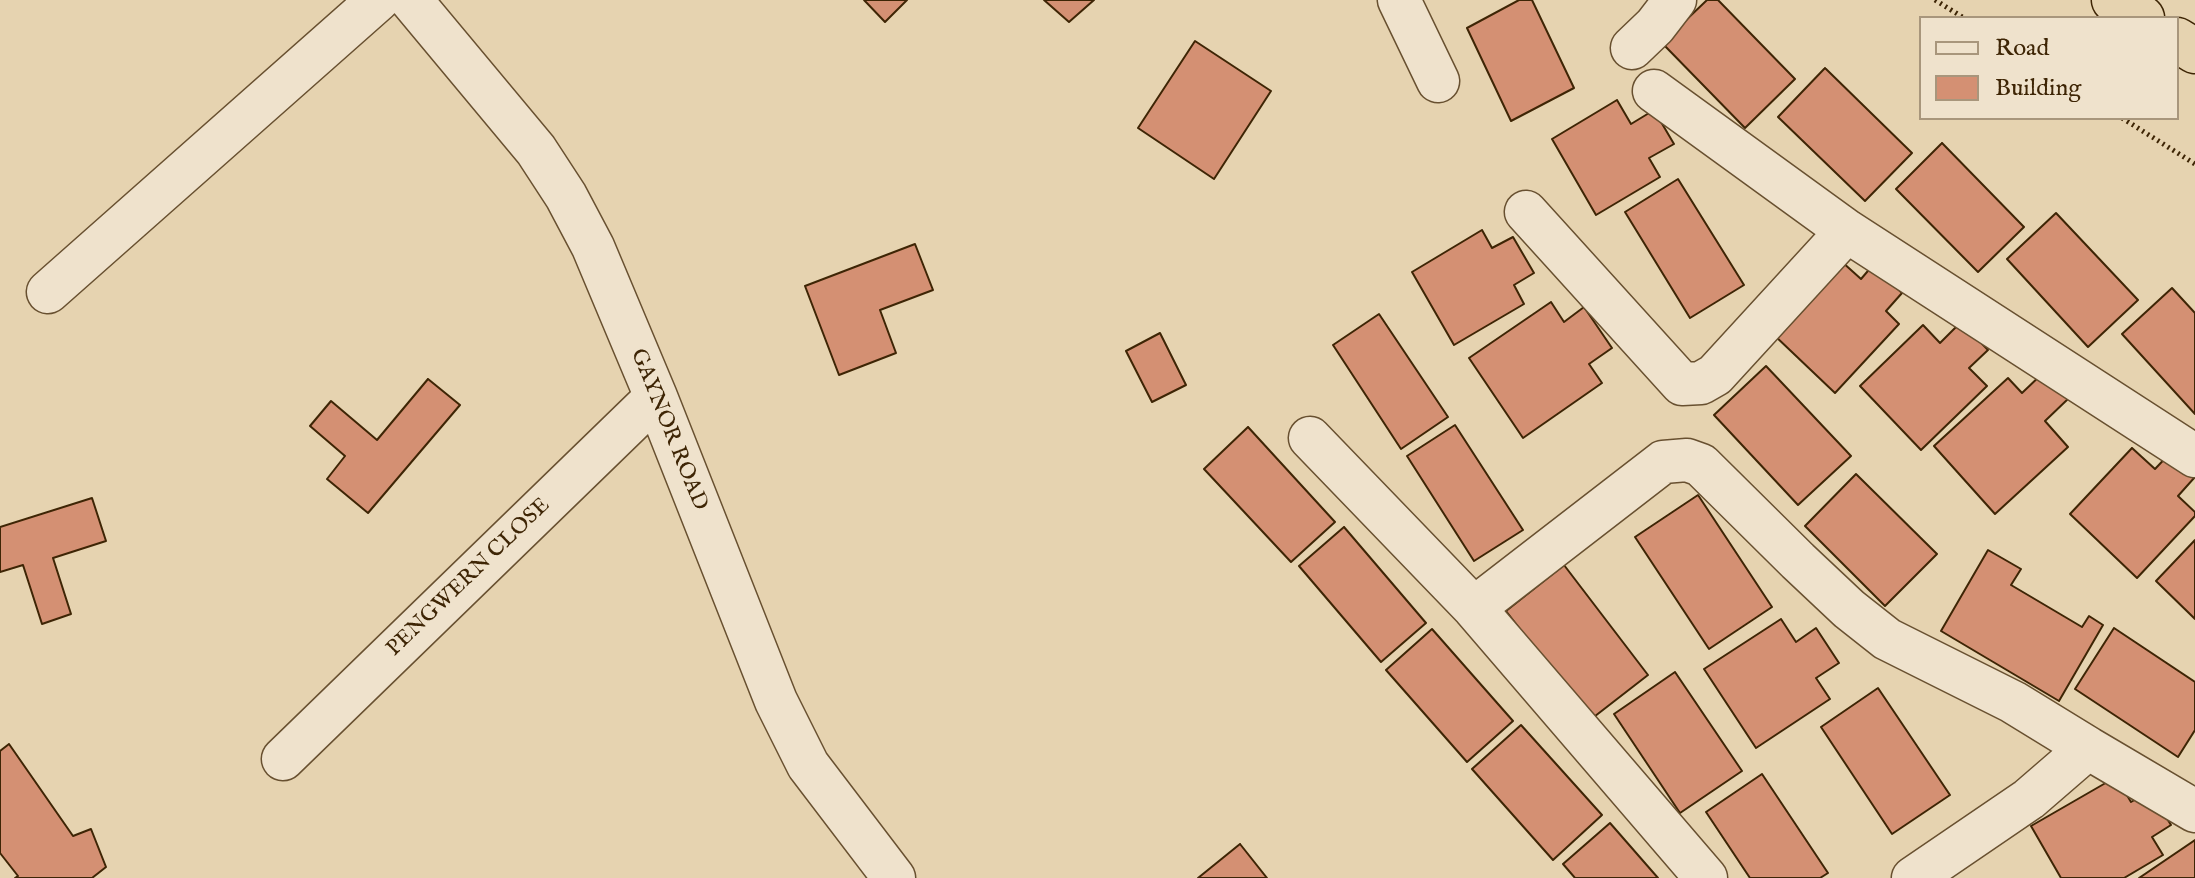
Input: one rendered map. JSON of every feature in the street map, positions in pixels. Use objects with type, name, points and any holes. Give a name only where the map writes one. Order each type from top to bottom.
[{"type":"highway","points":[[2114,0],[2139,16]]},
{"type":"street","points":[[48,292],[378,0]]},
{"type":"street","name":"GAYNOR ROAD","points":[[411,0],[536,150],[566,196],[593,247],[656,397],[743,623],[783,714],[808,765],[894,878]]},
{"type":"street","points":[[1399,0],[1438,81]]},
{"type":"street","points":[[1632,48],[1655,26],[1675,0]]},
{"type":"street","points":[[1654,91],[1847,231],[2195,456]]},
{"type":"street","points":[[1526,212],[1682,384],[1701,383],[1715,375],[1847,231]]},
{"type":"street","name":"PENGWERN CLOSE","points":[[283,759],[656,397]]},
{"type":"street","points":[[1310,438],[1474,608],[1706,878]]},
{"type":"street","points":[[1474,608],[1663,462],[1687,460],[1701,465],[1808,571],[1887,639],[2013,702],[2195,811]]},
{"type":"street","points":[[1913,878],[2029,799],[2088,748]]},
{"type":"path","points":[[1935,0],[1961,16]]},
{"type":"path","points":[[2125,120],[2195,164]]},
{"type":"building","points":[[864,0],[907,0],[885,22]]},
{"type":"building","points":[[1044,0],[1094,0],[1069,22]]},
{"type":"building","points":[[1519,0],[1532,0],[1574,88],[1511,121],[1467,28]]},
{"type":"building","points":[[1707,0],[1718,0],[1795,79],[1745,128],[1662,43]]},
{"type":"building","points":[[1195,41],[1271,91],[1214,179],[1138,128]]},
{"type":"building","points":[[1825,68],[1912,153],[1865,201],[1778,117]]},
{"type":"building","points":[[1617,100],[1631,124],[1654,110],[1674,144],[1649,158],[1660,177],[1596,215],[1552,139]]},
{"type":"building","points":[[1942,143],[2024,227],[1978,272],[1896,189]]},
{"type":"building","points":[[1678,179],[1744,285],[1690,318],[1625,212]]},
{"type":"building","points":[[2056,213],[2138,300],[2088,347],[2007,259]]},
{"type":"building","points":[[1482,230],[1492,248],[1513,237],[1534,273],[1514,285],[1524,304],[1454,345],[1412,272]]},
{"type":"building","points":[[915,244],[933,290],[880,310],[896,353],[839,375],[805,286]]},
{"type":"building","points":[[1841,261],[1861,279],[1873,265],[1902,293],[1886,311],[1899,324],[1835,393],[1773,334]]},
{"type":"building","points":[[2172,288],[2195,313],[2195,414],[2122,334]]},
{"type":"building","points":[[1551,302],[1564,322],[1584,307],[1612,348],[1589,364],[1602,383],[1523,438],[1469,358]]},
{"type":"building","points":[[1379,314],[1448,417],[1401,449],[1333,345]]},
{"type":"building","points":[[1961,322],[1988,350],[1969,368],[1987,386],[1921,450],[1860,386],[1923,325],[1940,343]]},
{"type":"building","points":[[1160,333],[1186,385],[1152,402],[1126,351]]},
{"type":"building","points":[[1766,366],[1851,456],[1798,505],[1714,415]]},
{"type":"building","points":[[2045,371],[2069,398],[2045,421],[2068,447],[1995,514],[1934,446],[2008,378],[2022,393]]},
{"type":"building","points":[[428,379],[460,405],[368,513],[327,479],[345,456],[310,426],[331,401],[377,440]]},
{"type":"building","points":[[1455,425],[1523,530],[1474,561],[1407,456]]},
{"type":"building","points":[[1248,427],[1335,522],[1291,562],[1204,469]]},
{"type":"building","points":[[2132,448],[2155,469],[2173,450],[2195,470],[2195,477],[2178,496],[2195,512],[2195,516],[2137,578],[2070,514]]},
{"type":"building","points":[[1856,474],[1937,554],[1885,606],[1805,526]]},
{"type":"building","points":[[1698,495],[1772,607],[1709,649],[1635,537]]},
{"type":"building","points":[[92,498],[106,541],[53,558],[71,614],[42,624],[23,565],[0,572],[0,527]]},
{"type":"building","points":[[1344,527],[1426,623],[1381,662],[1299,566]]},
{"type":"building","points":[[2195,540],[2195,619],[2156,581]]},
{"type":"building","points":[[1988,550],[2021,569],[2011,585],[2082,627],[2089,616],[2103,625],[2059,701],[1941,631]]},
{"type":"building","points":[[1564,565],[1648,675],[1590,720],[1506,611]]},
{"type":"building","points":[[1781,619],[1796,642],[1816,628],[1839,663],[1816,678],[1830,699],[1756,748],[1704,669]]},
{"type":"building","points":[[2114,628],[2195,682],[2195,730],[2178,757],[2075,689]]},
{"type":"building","points":[[1432,629],[1513,721],[1467,762],[1386,670]]},
{"type":"building","points":[[1675,672],[1742,771],[1680,813],[1614,714]]},
{"type":"building","points":[[1878,688],[1950,795],[1892,834],[1821,727]]},
{"type":"building","points":[[1521,725],[1602,815],[1553,860],[1472,769]]},
{"type":"building","points":[[9,744],[73,836],[91,829],[106,867],[92,878],[15,878],[18,876],[0,853],[0,751]]},
{"type":"building","points":[[1762,774],[1828,873],[1820,878],[1750,878],[1706,812]]},
{"type":"building","points":[[2116,777],[2131,802],[2150,791],[2171,825],[2152,837],[2163,855],[2124,878],[2061,878],[2031,826]]},
{"type":"building","points":[[1610,823],[1658,878],[1575,878],[1563,864]]},
{"type":"building","points":[[2195,840],[2195,878],[2139,878]]},
{"type":"building","points":[[1240,844],[1267,878],[1198,878]]}]
